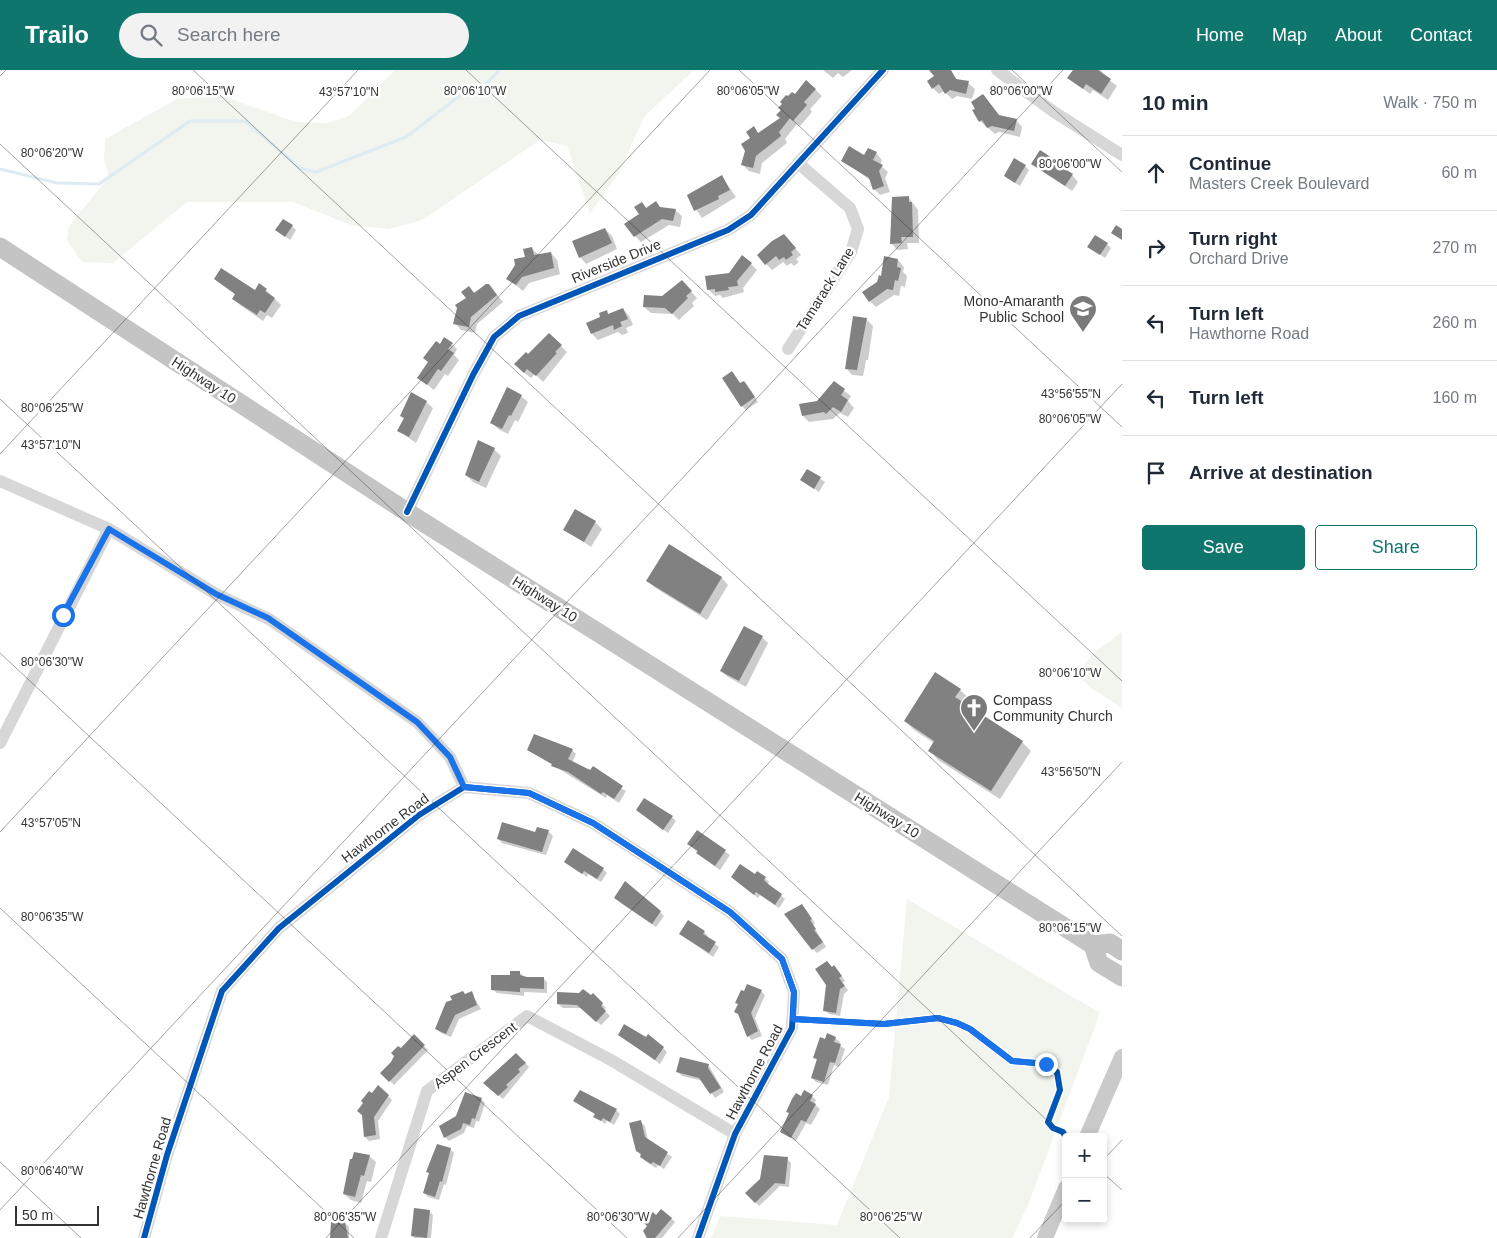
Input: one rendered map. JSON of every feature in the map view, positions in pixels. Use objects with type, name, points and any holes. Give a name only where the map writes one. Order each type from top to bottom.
[{"type":"highway","name":"Highway 10","points":[[0,247],[407,512],[1094,945],[1110,944],[1122,950]]},
{"type":"highway","points":[[1094,945],[1099,963],[1122,977]]},
{"type":"main road","points":[[1089,1133],[1122,1057]]},
{"type":"main road","points":[[1045,1238],[1062,1198]]},
{"type":"street","name":"Riverside Drive","points":[[407,512],[473,375],[494,337],[519,316],[728,230],[751,215],[883,70]]},
{"type":"street","points":[[997,70],[1054,112],[1122,155]]},
{"type":"street","name":"Tamarack Lane","points":[[788,349],[852,252],[858,229],[850,208],[798,163]]},
{"type":"street","points":[[0,481],[109,529],[216,594],[268,618],[417,722],[450,757],[464,787]]},
{"type":"street","points":[[0,743],[109,529]]},
{"type":"street","name":"Hawthorne Road","points":[[144,1238],[167,1155],[222,992],[279,928],[419,815],[464,787],[529,793],[593,823],[730,912],[782,959],[794,992],[792,1028],[735,1134],[698,1238]]},
{"type":"street","name":"Aspen Crescent","points":[[381,1238],[426,1091],[527,1016],[611,1060],[735,1134]]},
{"type":"shaded area","points":[[395,70],[694,70],[644,117],[618,175],[590,213],[567,146],[540,140],[422,220],[389,229],[351,225],[293,202],[187,202],[113,263],[82,262],[67,240],[69,226],[109,177],[104,159],[105,139],[177,99],[222,96],[296,122],[327,123],[349,116]]},
{"type":"shaded area","points":[[1122,632],[1122,708],[1091,688],[1077,675],[1092,654]]},
{"type":"shaded area","points":[[907,899],[1100,1013],[1028,1205],[1012,1238],[711,1238],[720,1216],[837,1225],[889,1097]]},
{"type":"building","points":[[929,70],[951,70],[956,79],[969,81],[966,94],[950,90],[945,94],[939,84],[932,89],[927,81],[934,76]]},
{"type":"building","points":[[1073,70],[1098,70],[1111,79],[1101,94],[1086,84],[1083,89],[1067,78]]},
{"type":"building","points":[[806,80],[816,89],[804,102],[807,105],[793,121],[790,118],[779,132],[781,136],[756,156],[753,168],[741,165],[745,151],[741,144],[750,138],[746,132],[754,126],[758,133],[780,118],[776,115],[781,110],[778,108],[782,104],[780,102],[786,95],[788,96],[792,92],[795,94]]},
{"type":"building","points":[[983,94],[999,115],[1017,119],[1014,131],[992,126],[987,128],[982,120],[979,122],[972,110],[975,109],[971,102]]},
{"type":"building","points":[[849,146],[864,155],[868,148],[877,152],[873,160],[883,165],[879,171],[884,186],[873,190],[869,178],[841,161]]},
{"type":"building","points":[[1040,150],[1066,167],[1065,169],[1073,174],[1065,186],[1031,164]]},
{"type":"building","points":[[1014,158],[1026,165],[1015,183],[1004,176]]},
{"type":"building","points":[[722,175],[730,190],[718,196],[719,199],[694,211],[687,195]]},
{"type":"building","points":[[909,196],[909,202],[912,202],[913,237],[901,237],[902,243],[890,244],[892,197]]},
{"type":"building","points":[[656,201],[660,207],[676,209],[673,221],[662,219],[634,237],[624,224],[639,214],[634,207],[642,202],[646,208]]},
{"type":"building","points":[[283,219],[293,225],[285,237],[275,230]]},
{"type":"building","points":[[1116,225],[1122,229],[1122,240],[1111,233]]},
{"type":"building","points":[[605,228],[612,243],[579,258],[572,241]]},
{"type":"building","points":[[784,234],[796,248],[791,252],[793,255],[786,260],[784,257],[779,260],[776,256],[765,265],[757,255],[772,241]]},
{"type":"building","points":[[1095,235],[1108,243],[1100,255],[1087,247]]},
{"type":"building","points":[[532,247],[534,255],[551,252],[554,268],[522,277],[516,285],[506,279],[515,265],[514,259],[525,257],[523,249]]},
{"type":"building","points":[[742,255],[752,263],[737,281],[738,286],[728,287],[729,290],[715,292],[715,289],[707,290],[705,276],[729,273]]},
{"type":"building","points":[[884,256],[898,259],[897,267],[901,268],[898,281],[895,280],[893,290],[887,289],[869,302],[862,292],[877,282],[879,275],[881,276]]},
{"type":"building","points":[[221,268],[255,290],[259,283],[267,289],[265,291],[275,298],[265,313],[260,310],[257,315],[232,299],[235,294],[214,279]]},
{"type":"building","points":[[682,280],[692,291],[686,296],[688,298],[672,314],[665,308],[643,307],[644,295],[662,296]]},
{"type":"building","points":[[486,284],[489,284],[497,295],[471,317],[469,327],[453,324],[457,308],[455,305],[466,298],[461,292],[469,286],[474,293]]},
{"type":"building","points":[[623,308],[628,319],[620,322],[622,326],[614,330],[613,325],[591,334],[586,323],[600,317],[599,313],[607,310],[608,314]]},
{"type":"building","points":[[853,316],[867,318],[857,370],[845,369]]},
{"type":"building","points":[[549,333],[562,345],[555,352],[557,353],[536,376],[527,369],[524,373],[514,364],[526,352],[528,354]]},
{"type":"building","points":[[444,337],[453,343],[448,349],[454,353],[441,371],[438,369],[427,385],[417,378],[428,362],[423,358],[436,341],[440,344]]},
{"type":"building","points":[[732,371],[740,383],[744,381],[755,397],[741,407],[722,378]]},
{"type":"building","points":[[834,381],[845,389],[841,395],[848,400],[841,412],[833,407],[826,414],[824,412],[802,416],[799,404],[817,401]]},
{"type":"building","points":[[507,387],[522,395],[502,429],[490,423]]},
{"type":"building","points":[[411,392],[427,401],[409,437],[397,431],[404,418],[400,416]]},
{"type":"building","points":[[478,440],[495,448],[479,482],[465,475]]},
{"type":"building","points":[[807,469],[821,477],[814,489],[800,480]]},
{"type":"building","points":[[575,509],[596,521],[584,542],[563,530]]},
{"type":"building","points":[[669,544],[722,577],[700,614],[646,581]]},
{"type":"building","points":[[744,626],[763,636],[739,681],[720,671]]},
{"type":"building","name":"Compass Community Church","points":[[935,672],[961,689],[955,697],[1023,741],[991,791],[928,751],[934,741],[904,721]]},
{"type":"building","points":[[534,734],[573,749],[568,759],[590,770],[593,766],[623,786],[614,799],[603,792],[601,794],[568,772],[551,766],[552,764],[527,750]]},
{"type":"building","points":[[644,798],[673,816],[663,830],[636,810]]},
{"type":"building","points":[[502,822],[535,832],[537,827],[549,830],[542,852],[497,839]]},
{"type":"building","points":[[697,830],[726,850],[715,866],[696,853],[698,851],[687,844]]},
{"type":"building","points":[[573,848],[604,868],[597,879],[584,871],[582,874],[564,862]]},
{"type":"building","points":[[740,864],[755,874],[757,871],[766,877],[764,880],[782,894],[775,905],[756,892],[754,895],[731,877]]},
{"type":"building","points":[[625,881],[661,911],[652,924],[614,898]]},
{"type":"building","points":[[802,904],[812,919],[810,920],[816,929],[814,930],[823,942],[812,950],[784,914]]},
{"type":"building","points":[[688,920],[705,931],[703,934],[716,942],[709,953],[679,934]]},
{"type":"building","points":[[827,961],[832,967],[834,965],[842,976],[839,978],[845,986],[840,989],[836,1013],[823,1011],[826,985],[815,969]]},
{"type":"building","points":[[510,971],[520,971],[520,975],[527,977],[544,977],[544,989],[520,988],[520,992],[491,990],[491,975],[510,975]]},
{"type":"building","points":[[747,984],[762,990],[751,1013],[758,1031],[747,1037],[738,1014],[734,1012],[738,1004],[735,1003],[741,990],[744,991]]},
{"type":"building","points":[[583,989],[591,995],[593,993],[603,1003],[601,1006],[606,1011],[596,1022],[577,1005],[557,1004],[557,992],[579,993]]},
{"type":"building","points":[[463,991],[465,994],[472,991],[477,1005],[455,1015],[446,1034],[435,1029],[446,1002],[452,1000],[450,996]]},
{"type":"building","points":[[624,1024],[646,1037],[648,1034],[664,1047],[655,1060],[618,1035]]},
{"type":"building","points":[[827,1033],[836,1037],[834,1042],[841,1044],[835,1063],[830,1062],[824,1082],[811,1078],[817,1059],[813,1058],[820,1037],[825,1039]]},
{"type":"building","points":[[414,1034],[425,1045],[389,1082],[380,1073],[391,1062],[394,1056],[391,1053],[398,1046],[401,1048]]},
{"type":"building","points":[[516,1053],[526,1063],[518,1069],[520,1072],[506,1085],[508,1087],[498,1096],[483,1083]]},
{"type":"building","points":[[680,1057],[709,1064],[708,1068],[721,1088],[710,1094],[699,1078],[676,1072]]},
{"type":"building","points":[[378,1085],[389,1095],[374,1117],[376,1135],[364,1137],[362,1115],[357,1111],[363,1103],[361,1101],[369,1091],[372,1093]]},
{"type":"building","points":[[580,1090],[617,1109],[610,1122],[603,1118],[601,1121],[593,1117],[595,1114],[573,1101]]},
{"type":"building","points":[[804,1090],[813,1095],[810,1101],[816,1104],[806,1122],[801,1120],[791,1138],[780,1132],[789,1113],[786,1112],[792,1099],[796,1093],[801,1096]]},
{"type":"building","points":[[465,1092],[482,1098],[475,1119],[472,1118],[470,1125],[463,1123],[461,1129],[444,1138],[439,1126],[456,1116]]},
{"type":"building","points":[[641,1120],[645,1137],[668,1152],[660,1166],[653,1162],[651,1164],[640,1157],[641,1154],[636,1151],[629,1123]]},
{"type":"building","points":[[437,1144],[451,1148],[442,1182],[440,1181],[435,1197],[423,1193],[429,1173],[426,1172]]},
{"type":"building","points":[[354,1152],[370,1155],[364,1176],[361,1175],[355,1197],[343,1194],[350,1159],[352,1159]]},
{"type":"building","points":[[764,1155],[788,1157],[785,1184],[775,1183],[755,1203],[745,1193],[760,1179]]},
{"type":"building","points":[[414,1208],[430,1210],[427,1238],[411,1236]]},
{"type":"building","points":[[661,1209],[672,1218],[655,1238],[647,1238],[643,1231],[647,1226],[644,1223],[653,1212],[656,1215]]},
{"type":"building","points":[[331,1222],[345,1222],[348,1238],[330,1238]]},
{"type":"waterway","points":[[0,169],[57,183],[99,184],[190,121],[245,121],[300,168],[316,172],[406,137],[462,94],[481,90],[499,70]]},
{"type":"cycle path","points":[[407,512],[473,375],[494,337],[519,316],[728,230],[751,215],[883,70]]},
{"type":"cycle path","points":[[144,1238],[167,1155],[222,991],[279,928],[419,815],[464,787],[529,793],[593,823],[730,912],[782,959],[794,992],[792,1028],[735,1134],[698,1238]]},
{"type":"cycle path","points":[[793,1019],[884,1024],[938,1018],[957,1023],[970,1029],[1012,1061],[1046,1064],[1057,1072],[1060,1090],[1048,1122],[1053,1128],[1064,1133]]},
{"type":"place","name":"Mono-Amaranth Public School","points":[[1083,333]]},
{"type":"place","name":"Compass Community Church","points":[[974,732]]},
{"type":"route","points":[[63,615],[109,529],[160,558],[216,594],[268,618],[417,722],[450,757],[464,787],[529,793],[593,823],[730,912],[782,959],[794,992],[793,1019],[884,1024],[938,1018],[970,1029],[1012,1061],[1046,1064]]}]
